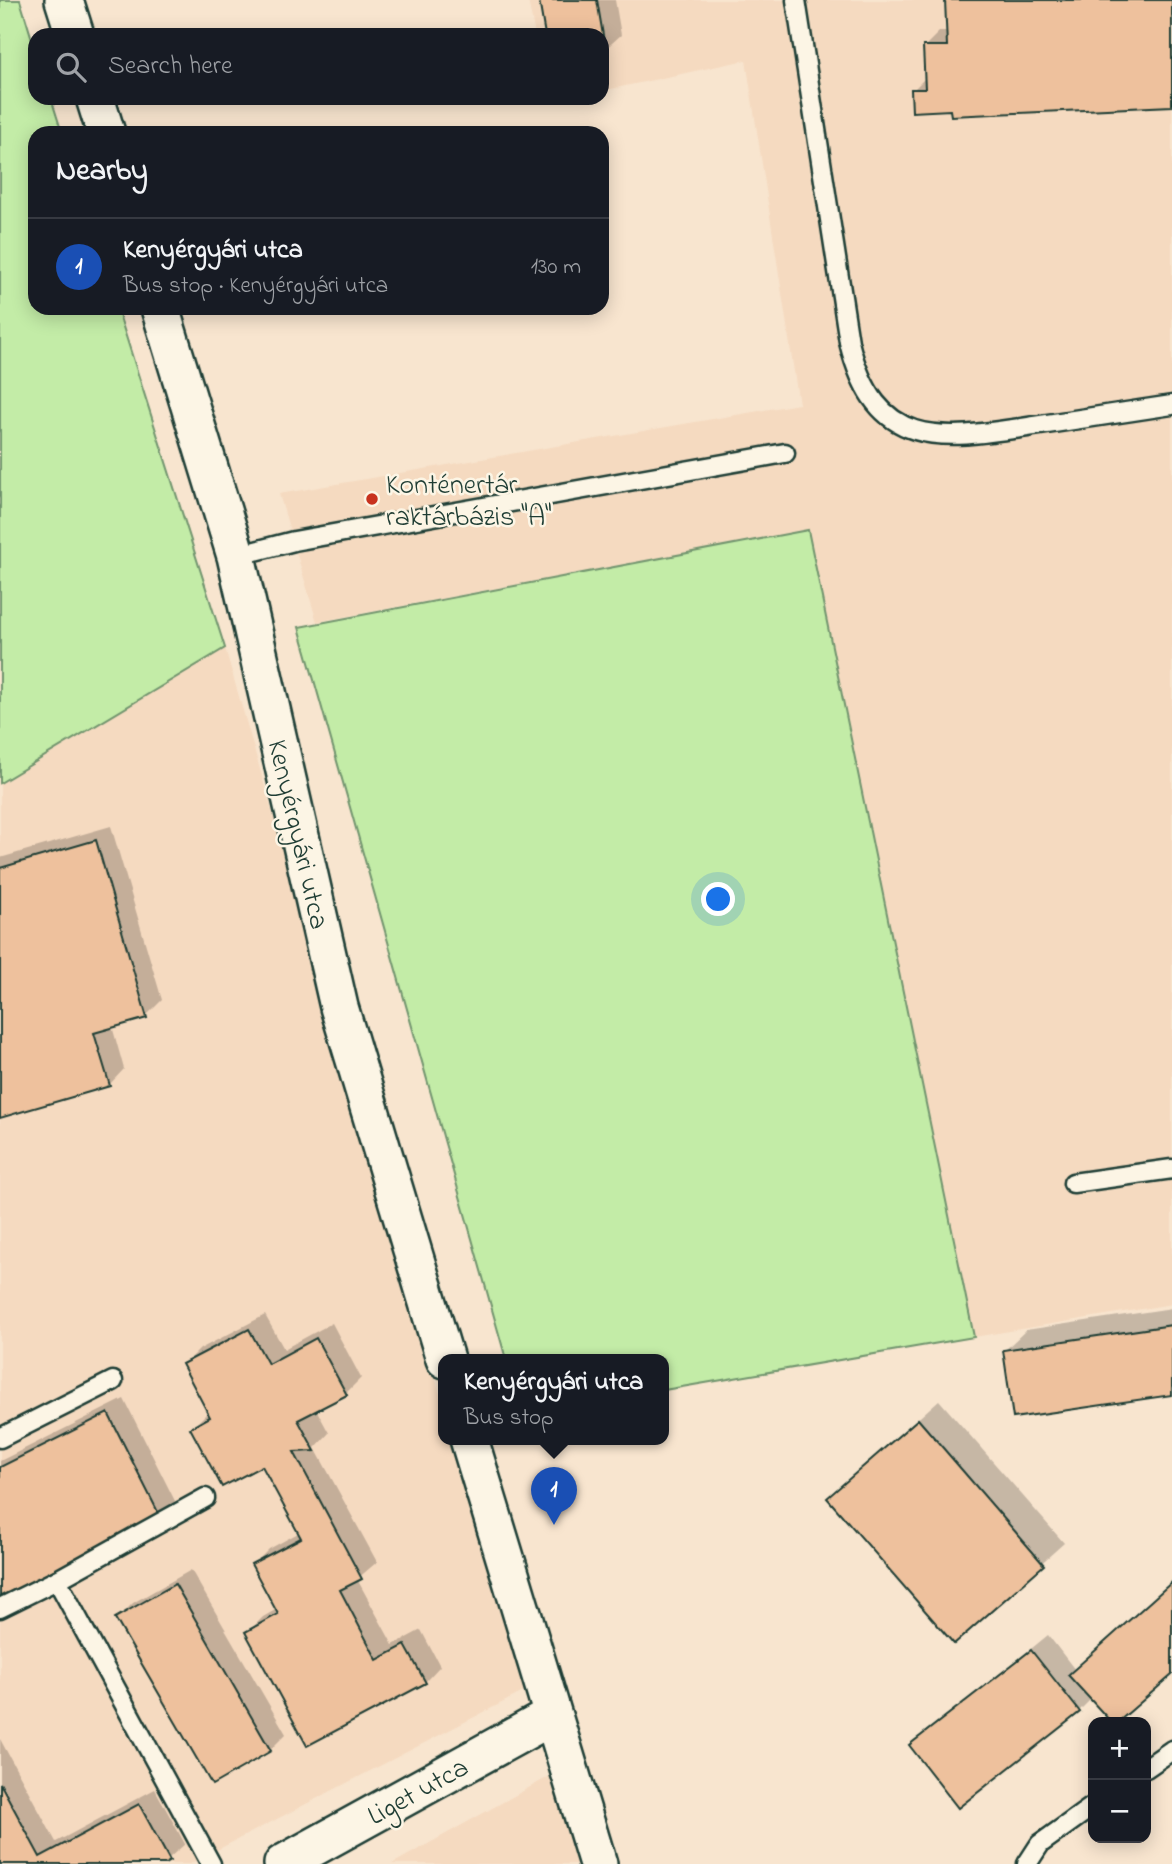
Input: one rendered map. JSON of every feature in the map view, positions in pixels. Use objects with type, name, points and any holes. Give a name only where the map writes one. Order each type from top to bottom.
[{"type":"street","points":[[64,0],[73,28]]},
{"type":"street","points":[[97,105],[104,126]]},
{"type":"street","name":"Kenyérgyári utca","points":[[162,315],[236,555],[339,1007],[443,1354]]},
{"type":"street","points":[[471,1445],[598,1864]]},
{"type":"street","name":"Liget utca","points":[[283,1864],[552,1716]]},
{"type":"lane","points":[[796,0],[849,342],[858,376],[871,399],[886,415],[931,436],[968,436],[1172,405]]},
{"type":"lane","points":[[236,555],[294,541],[785,453]]},
{"type":"lane","points":[[1073,1183],[1172,1169]]},
{"type":"lane","points":[[0,1438],[113,1381]]},
{"type":"lane","points":[[0,1608],[57,1580],[205,1498]]},
{"type":"lane","points":[[57,1580],[211,1864]]},
{"type":"lane","points":[[1151,1765],[1172,1750]]},
{"type":"lane","points":[[1027,1864],[1040,1844],[1088,1810]]},
{"type":"shaded area","points":[[528,0],[1172,0],[1172,1304],[974,1337],[808,530],[317,622],[279,494],[799,404],[746,60],[609,89],[609,28],[534,28]]},
{"type":"shaded area","points":[[225,648],[438,1387],[438,1445],[455,1445],[525,1691],[190,1864],[0,1864],[0,783]]},
{"type":"shaded area","points":[[559,1771],[587,1864],[392,1864]]},
{"type":"green space","points":[[0,0],[20,0],[29,28],[28,105],[53,105],[60,126],[28,126],[28,315],[119,315],[225,648],[0,783]]},
{"type":"green space","points":[[808,530],[974,1337],[669,1389],[669,1354],[505,1354],[299,627]]},
{"type":"building","points":[[539,0],[597,0],[602,28],[544,28]]},
{"type":"building","points":[[945,0],[1172,0],[1172,106],[951,116],[950,110],[912,112],[911,89],[925,89],[923,46],[947,46]]},
{"type":"building","points":[[96,840],[147,1018],[94,1033],[110,1086],[0,1118],[0,868]]},
{"type":"building","points":[[1172,1325],[1172,1395],[1013,1418],[1003,1350]]},
{"type":"building","points":[[249,1329],[268,1364],[316,1338],[347,1395],[298,1420],[315,1451],[294,1452],[362,1579],[340,1590],[377,1660],[405,1645],[426,1683],[307,1746],[245,1632],[278,1614],[251,1564],[301,1538],[262,1466],[222,1487],[190,1428],[210,1417],[182,1364]]},
{"type":"building","points":[[108,1413],[161,1518],[0,1599],[0,1467]]},
{"type":"building","points":[[918,1419],[1044,1565],[954,1644],[827,1498]]},
{"type":"building","points":[[1172,1582],[1172,1675],[1124,1717],[1106,1717],[1068,1675]]},
{"type":"building","points":[[175,1584],[271,1751],[212,1785],[115,1618]]},
{"type":"building","points":[[1031,1650],[1080,1712],[958,1808],[909,1745]]},
{"type":"building","points":[[0,1783],[40,1857],[139,1804],[170,1861],[165,1864],[0,1864]]},
{"type":"place","name":"Konténertár raktárbázis \"A\"","points":[[372,499]]},
{"type":"place","name":"Kenyérgyári utca","points":[[554,1525]]}]
